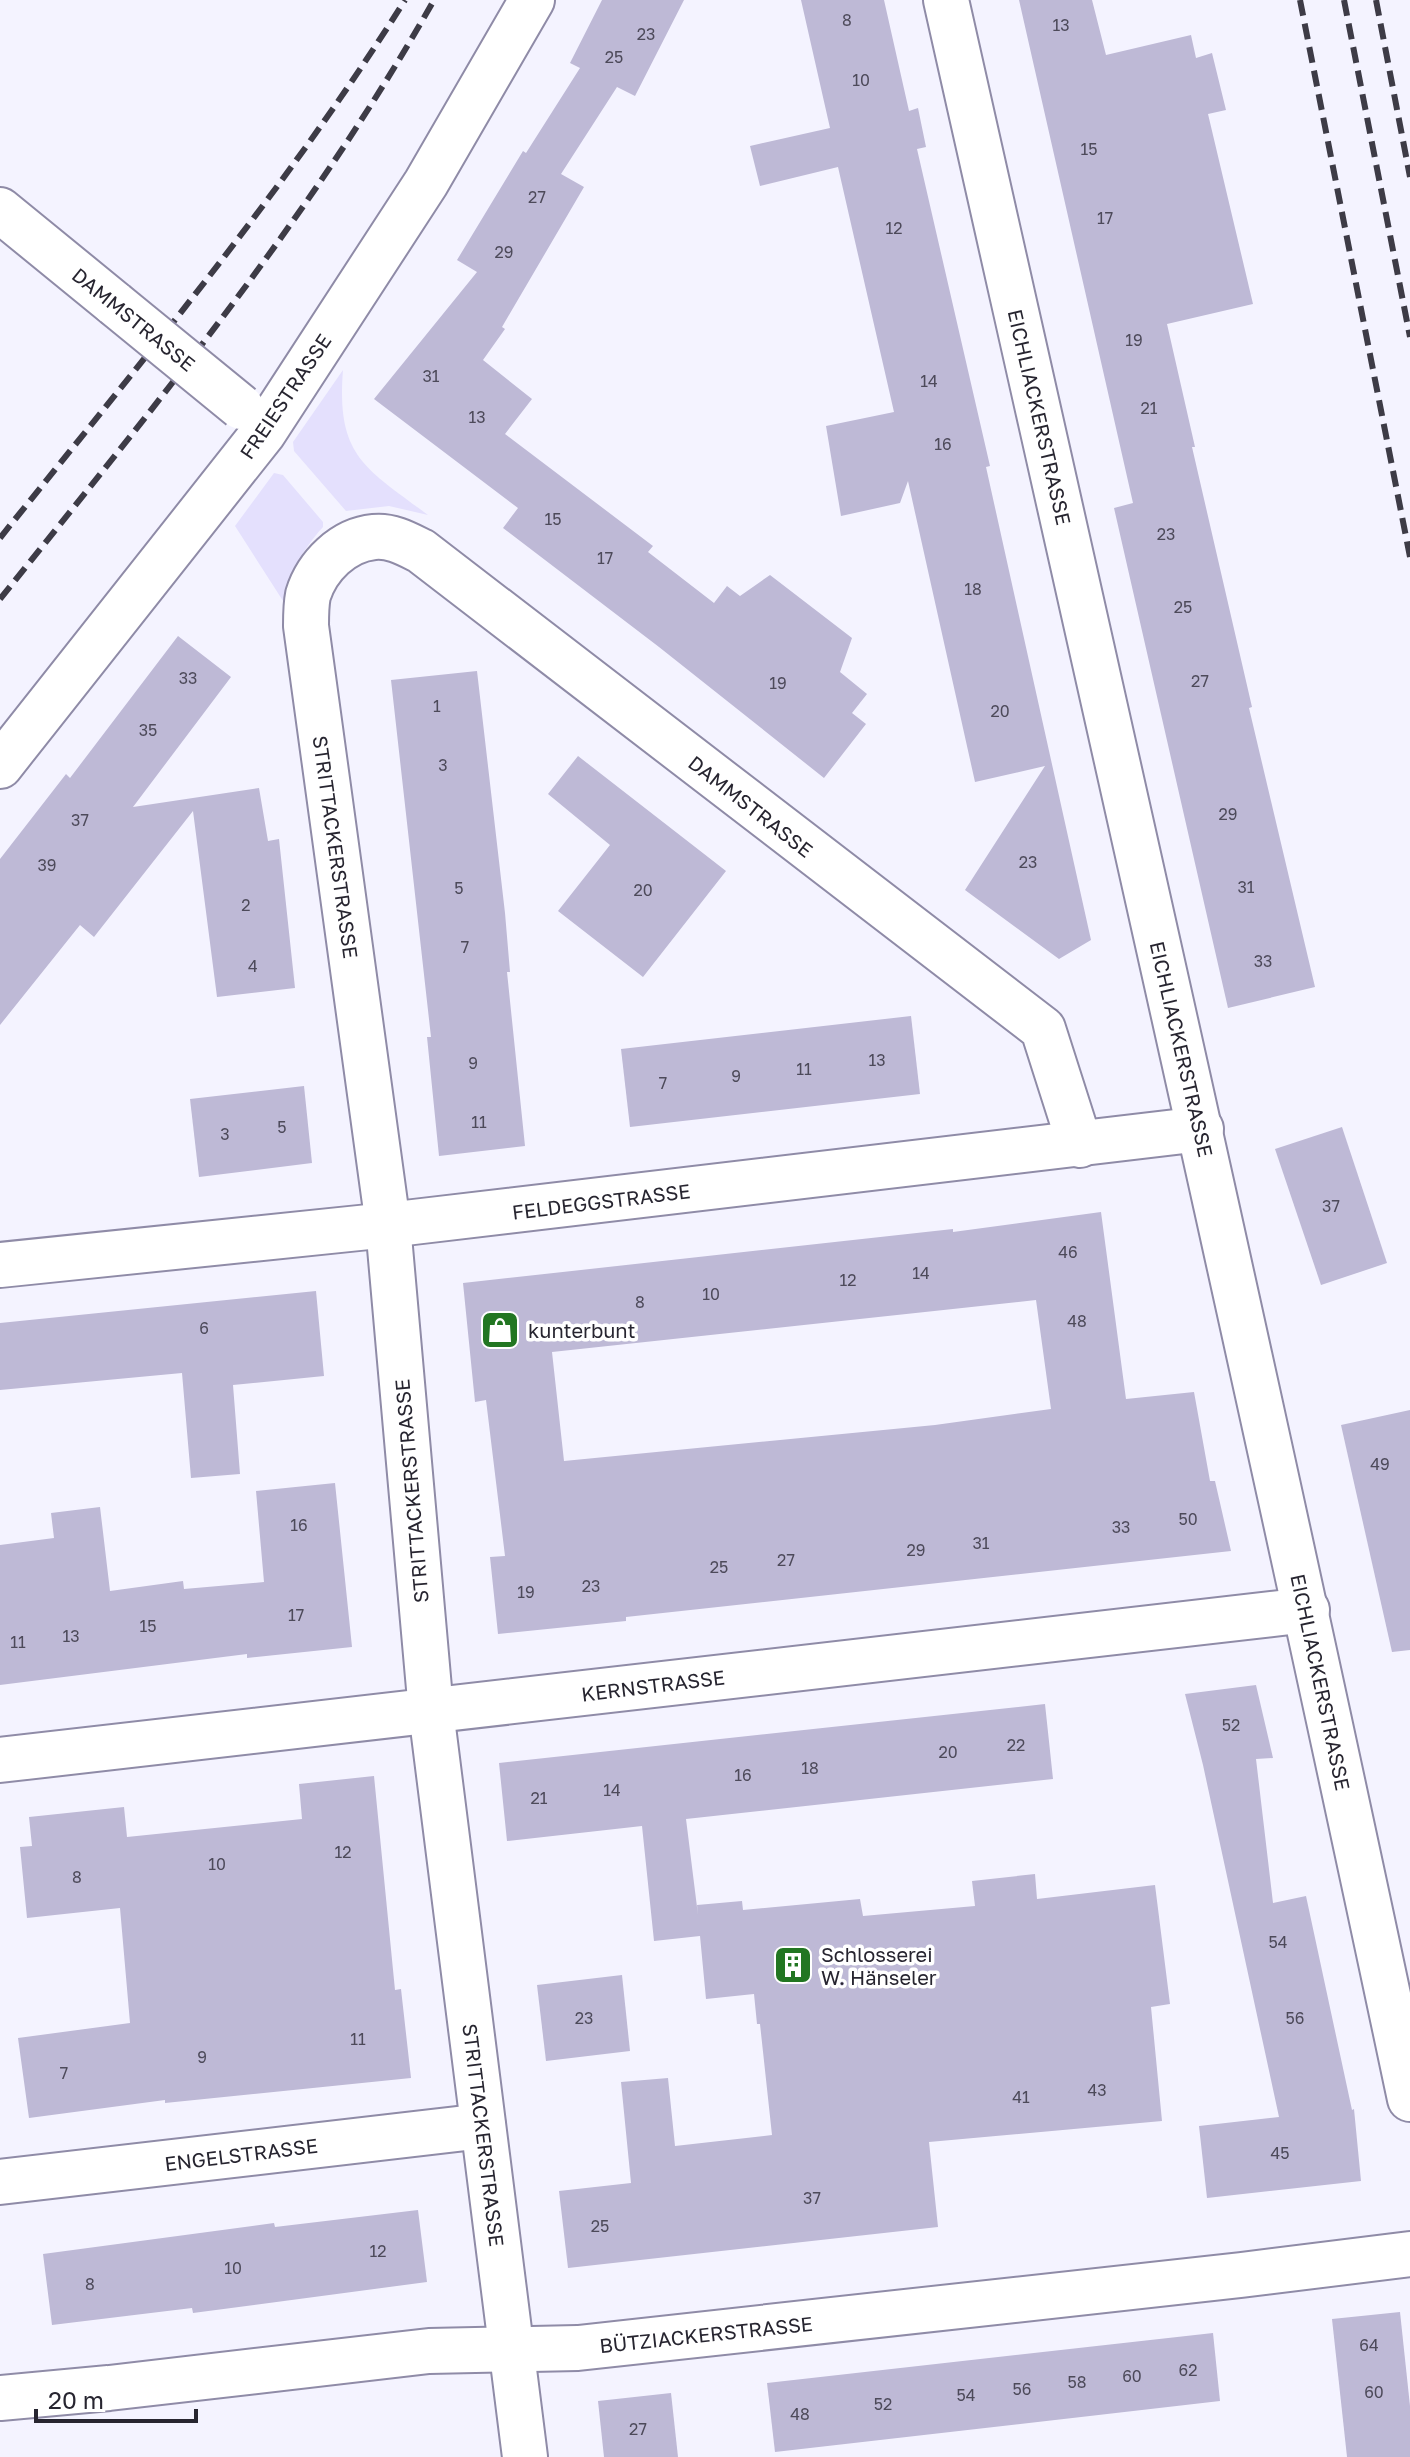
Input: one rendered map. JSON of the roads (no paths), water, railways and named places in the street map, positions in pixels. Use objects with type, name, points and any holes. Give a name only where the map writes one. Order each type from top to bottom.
[{"type":"street","name":"FREIESTRASSE","points":[[0,766],[426,183],[532,0]]},
{"type":"street","name":"EICHLIACKERSTRASSE","points":[[946,0],[1201,1129],[1410,2099]]},
{"type":"street","name":"DAMMSTRASSE","points":[[0,210],[252,420]]},
{"type":"street","name":"DAMMSTRASSE","points":[[352,542],[376,537],[400,540],[421,551],[1043,1029],[1080,1145]]},
{"type":"street","name":"STRITTACKERSTRASSE","points":[[352,542],[332,557],[316,576],[307,598],[306,626],[388,1225],[431,1711],[525,2457]]},
{"type":"street","name":"FELDEGGSTRASSE","points":[[0,1265],[388,1225],[1201,1129]]},
{"type":"street","name":"KERNSTRASSE","points":[[0,1760],[1307,1610]]},
{"type":"street","name":"ENGELSTRASSE","points":[[0,2182],[483,2126]]},
{"type":"street","name":"BÜTZIACKERSTRASSE","points":[[0,2398],[429,2351],[578,2348],[1410,2254]]},
{"type":"railway","points":[[0,538],[261,208],[359,71],[405,0]]},
{"type":"railway","points":[[0,599],[173,382],[284,234],[337,158],[434,0]]},
{"type":"railway","points":[[1300,0],[1410,557]]},
{"type":"railway","points":[[1344,0],[1410,337]]},
{"type":"railway","points":[[1376,0],[1410,177]]},
{"type":"place","name":"kunterbunt","points":[[500,1330]]},
{"type":"place","name":"Schlosserei W. Hänseler","points":[[793,1965]]}]
